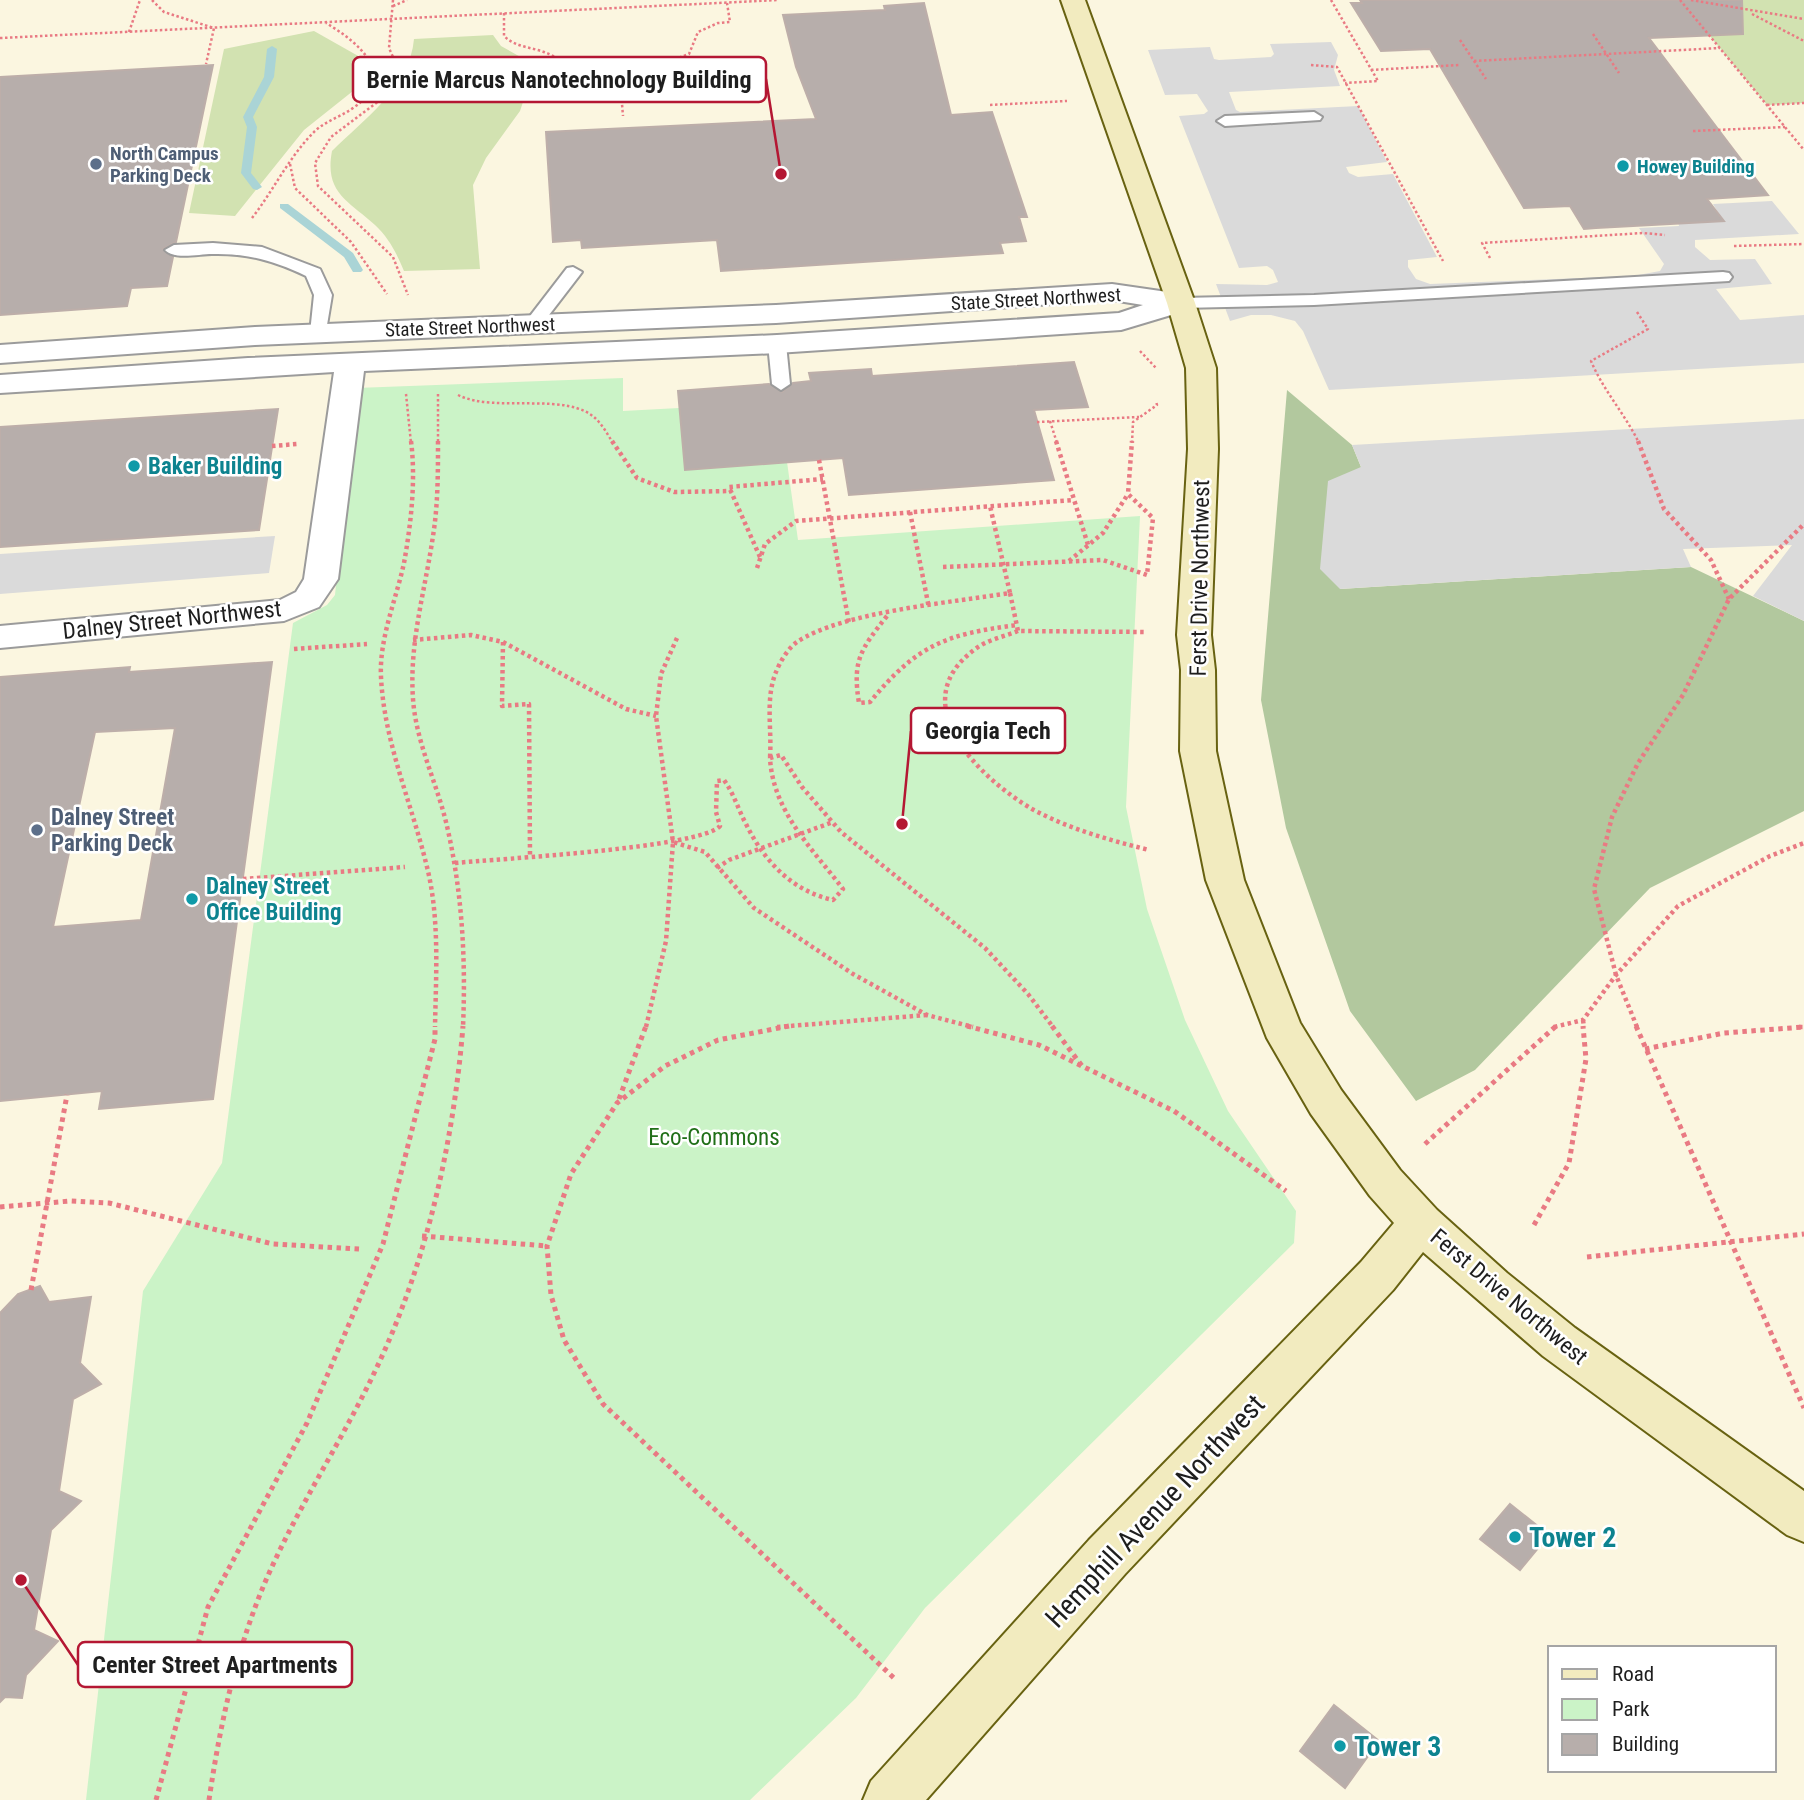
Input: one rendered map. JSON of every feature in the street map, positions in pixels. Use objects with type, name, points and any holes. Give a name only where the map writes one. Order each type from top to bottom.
[{"type":"street","name":"Ferst Drive Northwest","points":[[1073,0],[1181,303],[1201,368],[1203,449],[1194,635],[1198,670],[1198,751],[1225,880],[1281,1027],[1326,1102],[1385,1183],[1421,1223],[1491,1287],[1559,1342],[1804,1519]]},
{"type":"street","name":"State Street Northwest","points":[[0,354],[319,333],[763,315],[1112,292],[1181,303]]},
{"type":"street","name":"State Street Northwest","points":[[0,384],[350,362],[778,344],[1121,321],[1181,303]]},
{"type":"street","name":"Dalney Street Northwest","points":[[0,637],[284,610],[303,604],[317,593],[350,362]]},
{"type":"street","name":"Hemphill Avenue Northwest","points":[[890,1800],[1107,1557],[1377,1276],[1421,1223]]},
{"type":"lane","points":[[1225,121],[1314,117]]},
{"type":"lane","points":[[174,250],[237,247],[286,258],[314,273],[323,295],[319,333]]},
{"type":"lane","points":[[533,324],[573,272]]},
{"type":"lane","points":[[1181,303],[1314,300],[1723,277]]},
{"type":"lane","points":[[778,344],[781,384]]},
{"type":"path","points":[[130,32],[140,0]]},
{"type":"path","points":[[152,0],[164,12],[214,27]]},
{"type":"path","points":[[393,0],[389,48],[397,66],[384,97],[331,137],[315,163],[318,186],[393,257],[408,296]]},
{"type":"path","points":[[392,6],[407,0]]},
{"type":"path","points":[[663,0],[664,6]]},
{"type":"path","points":[[0,38],[779,0]]},
{"type":"path","points":[[1331,0],[1378,81],[1345,83]]},
{"type":"path","points":[[1680,0],[1804,150]]},
{"type":"path","points":[[1691,0],[1804,19]]},
{"type":"path","points":[[504,13],[504,36],[510,42],[551,54],[588,78],[620,80],[651,75],[665,62],[689,54],[698,32],[718,23],[730,22],[727,3]]},
{"type":"path","points":[[1745,11],[1804,41]]},
{"type":"path","points":[[237,247],[250,220],[321,126],[358,104],[374,81],[375,70],[362,45],[326,23]]},
{"type":"path","points":[[206,64],[214,27]]},
{"type":"path","points":[[1593,34],[1619,73]]},
{"type":"path","points":[[1460,40],[1486,79]]},
{"type":"path","points":[[1474,61],[1720,48]]},
{"type":"path","points":[[1311,65],[1336,67],[1445,265]]},
{"type":"path","points":[[1371,70],[1459,65]]},
{"type":"path","points":[[620,80],[623,116]]},
{"type":"path","points":[[990,105],[1067,101]]},
{"type":"path","points":[[1768,105],[1804,103]]},
{"type":"path","points":[[1693,131],[1786,127]]},
{"type":"path","points":[[290,164],[295,188],[351,242],[390,299]]},
{"type":"path","points":[[1492,262],[1482,243],[1643,233],[1665,235]]},
{"type":"path","points":[[1619,283],[1648,328],[1591,361],[1598,378],[1624,413],[1640,444],[1664,509],[1711,560],[1729,599]]},
{"type":"path","points":[[1134,347],[1156,368],[1156,380]]},
{"type":"path","points":[[156,1800],[208,1607],[307,1423],[383,1244],[435,1039],[436,933],[427,865],[397,765],[381,677],[384,643],[404,561],[414,466],[405,388]]},
{"type":"path","points":[[209,1800],[219,1726],[246,1633],[267,1579],[345,1434],[397,1318],[446,1147],[460,1066],[465,961],[455,863],[445,818],[421,747],[412,701],[413,640],[436,512],[438,391]]},
{"type":"path","points":[[455,393],[474,404],[568,406],[596,418],[637,478],[674,492],[732,491]]},
{"type":"path","points":[[1069,562],[1103,533],[1128,494],[1133,422],[1157,405],[1156,393]]},
{"type":"path","points":[[1037,422],[1140,416]]},
{"type":"path","points":[[1050,421],[1088,545]]},
{"type":"path","points":[[272,446],[298,444]]},
{"type":"path","points":[[819,460],[849,623]]},
{"type":"path","points":[[761,559],[729,486],[823,479]]},
{"type":"path","points":[[943,567],[1103,561],[1147,575],[1153,518],[1128,494]]},
{"type":"path","points":[[757,568],[765,544],[796,521],[1074,500]]},
{"type":"path","points":[[990,506],[1018,628]]},
{"type":"path","points":[[910,512],[929,608]]},
{"type":"path","points":[[1804,524],[1729,599],[1683,695],[1638,763],[1612,817],[1594,889],[1616,975],[1645,1049],[1804,1408]]},
{"type":"path","points":[[455,863],[673,842],[715,833],[720,826],[716,812],[717,781],[724,780],[760,848],[796,888],[820,898],[833,900],[843,889],[802,835],[774,789],[770,758],[773,732],[769,694],[776,670],[796,642],[849,623],[1010,593]]},
{"type":"path","points":[[888,615],[858,654],[855,669],[859,703],[870,702],[905,662],[929,648],[962,635],[1018,628],[1146,632]]},
{"type":"path","points":[[1018,628],[971,651],[951,677],[944,699],[951,723],[965,753],[990,779],[1033,809],[1100,838],[1149,850]]},
{"type":"path","points":[[413,640],[471,635],[503,642],[626,709],[656,716]]},
{"type":"path","points":[[677,638],[661,674],[656,716],[673,842],[671,896],[660,980],[638,1058],[617,1103],[571,1174],[547,1246],[551,1295],[564,1340],[603,1404],[895,1679]]},
{"type":"path","points":[[503,642],[502,706],[529,704],[530,856]]},
{"type":"path","points":[[770,758],[781,755],[785,758],[802,787],[859,847],[926,897],[985,948],[1028,993],[1082,1066]]},
{"type":"path","points":[[717,868],[760,848],[833,822]]},
{"type":"path","points":[[673,842],[705,852],[754,908],[853,974],[928,1014],[1039,1045],[1174,1111],[1286,1191]]},
{"type":"path","points":[[1534,1225],[1569,1163],[1586,1059],[1583,1020],[1616,975],[1678,906],[1770,856],[1804,843]]},
{"type":"path","points":[[243,879],[405,867]]},
{"type":"path","points":[[617,1103],[665,1066],[718,1040],[784,1026],[928,1014]]},
{"type":"path","points":[[1425,1144],[1558,1025],[1583,1020]]},
{"type":"path","points":[[1645,1049],[1724,1033],[1804,1027]]},
{"type":"path","points":[[31,1290],[67,1095]]},
{"type":"path","points":[[0,1207],[47,1203],[109,1203],[273,1244],[359,1249]]},
{"type":"path","points":[[1587,1257],[1804,1234]]},
{"type":"path","points":[[422,1236],[547,1246]]},
{"type":"shaded area","points":[[0,0],[1804,0],[1804,1800],[0,1800]]},
{"type":"shaded area","points":[[1331,42],[1338,55],[1334,70],[1340,86],[1229,92],[1236,110],[1240,112],[1358,106],[1387,162],[1346,167],[1349,173],[1358,177],[1393,174],[1437,257],[1408,260],[1408,267],[1416,279],[1430,284],[1633,276],[1660,271],[1664,264],[1639,228],[1679,226],[1678,222],[1723,221],[1713,204],[1772,201],[1799,234],[1695,240],[1695,247],[1710,260],[1755,259],[1772,284],[1716,289],[1740,320],[1804,315],[1804,363],[1329,390],[1303,331],[1295,321],[1271,315],[1251,315],[1230,321],[1216,284],[1267,285],[1278,282],[1273,270],[1267,266],[1239,268],[1179,116],[1204,114],[1208,111],[1197,94],[1165,95],[1148,50],[1210,47],[1214,59],[1219,60],[1271,57],[1274,54],[1270,44]]},
{"type":"shaded area","points":[[1804,419],[1804,621],[1753,596],[1792,545],[1683,549],[1691,567],[1340,589],[1320,569],[1328,481],[1361,467],[1352,445]]},
{"type":"shaded area","points":[[275,536],[269,573],[0,594],[0,554]]},
{"type":"green space","points":[[1680,0],[1804,0],[1804,103],[1767,105]]},
{"type":"green space","points":[[314,31],[360,57],[364,69],[358,87],[304,130],[235,216],[189,213],[224,49]]},
{"type":"green space","points":[[493,35],[501,46],[526,60],[532,75],[520,111],[486,158],[473,185],[480,269],[404,271],[384,235],[335,187],[330,165],[332,151],[395,87],[411,56],[414,39]]},
{"type":"green space","name":"Eco-Commons","points":[[623,378],[623,411],[679,408],[685,470],[787,462],[798,540],[1140,516],[1126,807],[1147,909],[1185,1020],[1228,1111],[1296,1211],[1294,1243],[925,1608],[856,1698],[750,1800],[86,1800],[143,1291],[222,1163],[293,623],[327,605],[335,595],[356,388]]},
{"type":"green space","points":[[1287,390],[1352,445],[1361,467],[1340,589],[1691,567],[1804,621],[1804,811],[1650,888],[1475,1070],[1416,1101],[1350,1011],[1286,828],[1261,700]]},
{"type":"building","points":[[1360,0],[1742,0],[1743,34],[1649,38],[1768,195],[1707,199],[1724,221],[1584,229],[1570,206],[1524,208],[1430,49],[1381,51],[1351,3],[1362,3]]},
{"type":"building","points":[[924,3],[951,115],[992,112],[1027,217],[1019,217],[1026,241],[1000,243],[1003,253],[721,271],[717,240],[582,248],[581,240],[553,242],[546,132],[816,119],[796,67],[783,15],[885,10],[884,6]]},
{"type":"building","name":"North Campus Parking Deck","points":[[213,65],[176,242],[163,249],[173,257],[167,286],[131,288],[127,306],[0,315],[0,77]]},
{"type":"building","points":[[1074,362],[1088,407],[1034,410],[1054,480],[849,495],[843,458],[685,470],[678,391],[769,384],[782,392],[793,383],[811,381],[809,373],[871,369],[872,376]]},
{"type":"building","name":"Baker Building","points":[[278,409],[259,530],[0,547],[0,427]]},
{"type":"building","name":"Dalney Street Office Building","points":[[272,662],[213,1099],[99,1109],[102,1091],[0,1101],[0,677],[130,667],[129,672]],"holes":[[[175,728],[141,920],[53,927],[95,732]]]},
{"type":"building","points":[[40,1286],[49,1302],[91,1297],[80,1363],[101,1384],[73,1399],[59,1491],[81,1501],[51,1530],[34,1630],[58,1641],[26,1675],[22,1698],[5,1697],[0,1702],[0,1313],[18,1294]]},
{"type":"building","name":"Tower 2","points":[[1510,1504],[1549,1535],[1520,1570],[1480,1539]]},
{"type":"building","name":"Tower 3","points":[[1334,1705],[1379,1741],[1345,1788],[1300,1751]]},
{"type":"waterway","points":[[257,187],[246,173],[252,127],[248,117],[269,77],[272,49]]},
{"type":"waterway","points":[[284,206],[349,255],[357,270]]},
{"type":"place","name":"North Campus Parking Deck","points":[[96,164]]},
{"type":"place","name":"Howey Building","points":[[1623,166]]},
{"type":"place","name":"Bernie Marcus Nanotechnology Building","points":[[781,174]]},
{"type":"place","name":"Baker Building","points":[[134,466]]},
{"type":"place","name":"Georgia Tech","points":[[902,824]]},
{"type":"place","name":"Dalney Street Parking Deck","points":[[37,830]]},
{"type":"place","name":"Dalney Street Office Building","points":[[192,899]]},
{"type":"place","name":"Tower 2","points":[[1515,1537]]},
{"type":"place","name":"Center Street Apartments","points":[[21,1580]]},
{"type":"place","name":"Tower 3","points":[[1340,1746]]}]
